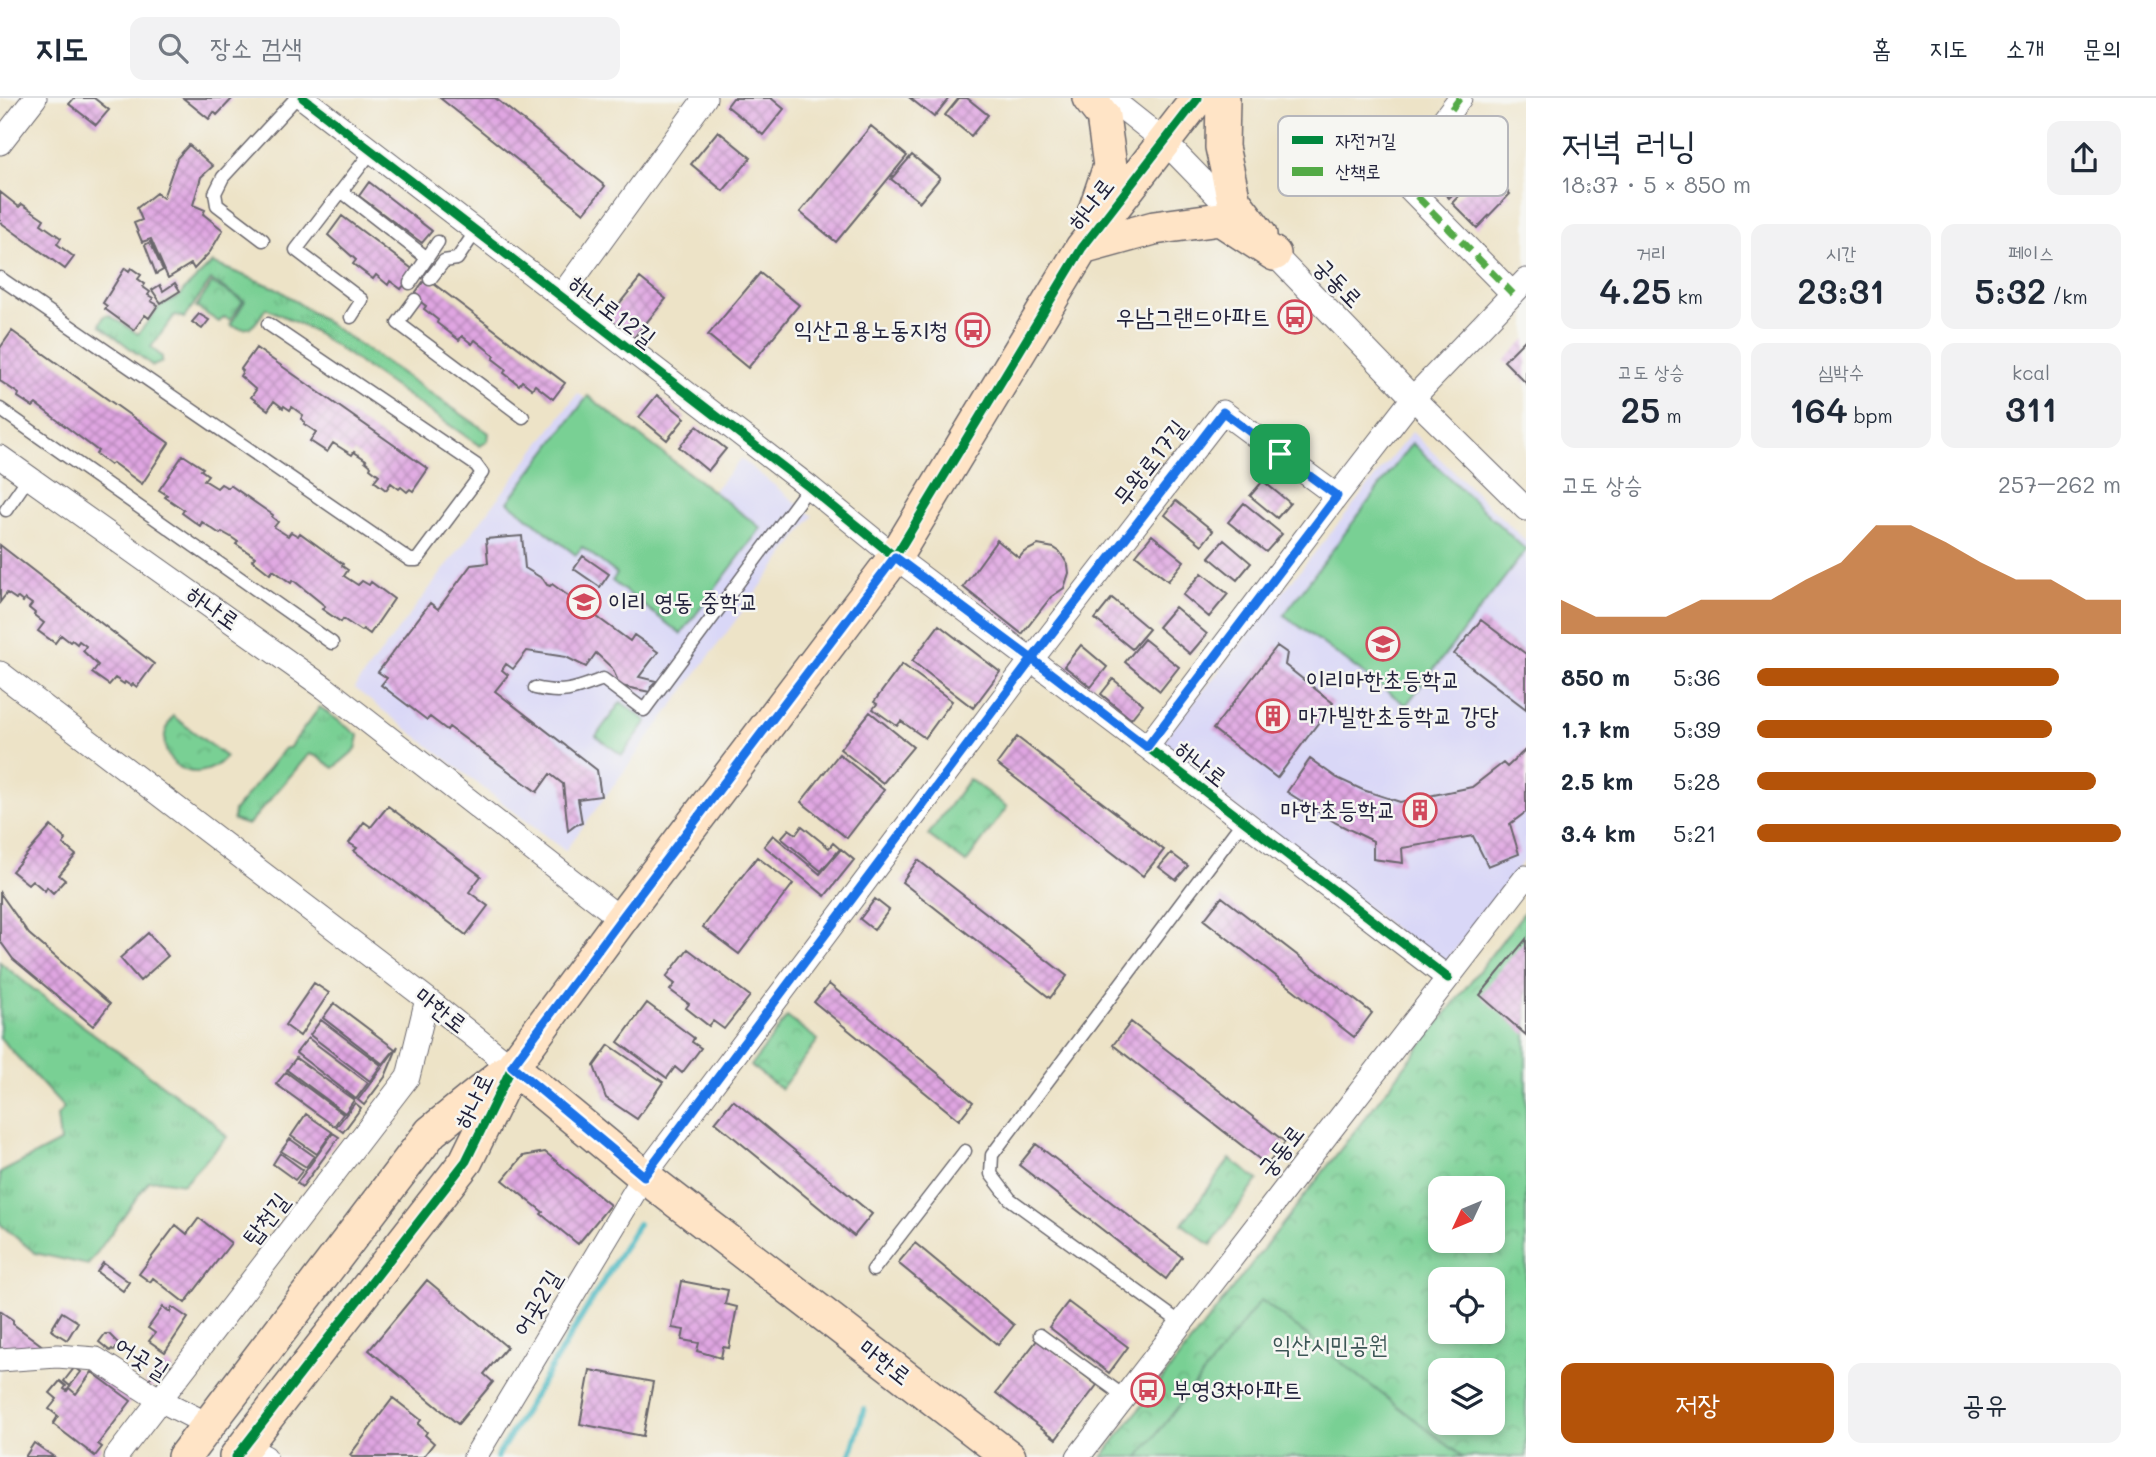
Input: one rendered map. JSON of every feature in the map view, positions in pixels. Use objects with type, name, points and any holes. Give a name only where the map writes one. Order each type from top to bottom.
[{"type":"street","points":[[0,144],[35,98]]},
{"type":"street","name":"하나로12길","points":[[303,98],[809,487],[895,557]]},
{"type":"street","name":"하나로12길","points":[[561,296],[705,98]]},
{"type":"street","points":[[1082,248],[1110,166],[1103,116],[1089,98]]},
{"type":"street","name":"궁동로","points":[[1110,98],[1164,141],[1413,398],[1526,509]]},
{"type":"street","name":"하나로","points":[[248,1453],[466,1161],[512,1066],[895,557],[1082,248],[1198,98]]},
{"type":"street","points":[[1223,98],[1222,147],[1234,201],[1274,254]]},
{"type":"street","points":[[1446,116],[1460,98]]},
{"type":"street","points":[[1147,747],[1413,398],[1520,287],[1419,196]]},
{"type":"street","points":[[1082,248],[1154,228],[1220,219],[1274,254]]},
{"type":"street","name":"무왕로17길","points":[[1032,659],[1223,412],[1337,496]]},
{"type":"street","name":"하나로","points":[[0,457],[325,688],[621,919]]},
{"type":"street","name":"하나로","points":[[895,557],[1448,978]]},
{"type":"street","points":[[644,1176],[1032,659]]},
{"type":"street","name":"마한로","points":[[0,673],[427,999],[644,1176],[1009,1457]]},
{"type":"street","name":"궁동로","points":[[1078,1457],[1526,877]]},
{"type":"street","name":"탑천길","points":[[116,1457],[408,1077],[427,999]]},
{"type":"street","name":"하나로","points":[[184,1457],[431,1132],[512,1066]]},
{"type":"street","name":"어곳2길","points":[[475,1457],[644,1176]]},
{"type":"street","name":"어곳길","points":[[0,1360],[57,1356],[96,1359],[160,1400],[209,1425]]},
{"type":"lane","points":[[263,240],[217,205],[215,193],[223,177],[296,98]]},
{"type":"lane","points":[[351,317],[362,300],[296,250],[372,151]]},
{"type":"lane","points":[[341,191],[427,258]]},
{"type":"lane","points":[[430,279],[444,261],[457,260],[476,231]]},
{"type":"lane","points":[[410,283],[438,242]]},
{"type":"lane","points":[[3,286],[410,560],[417,560],[482,472],[476,465],[268,324]]},
{"type":"lane","points":[[415,300],[398,323],[523,417]]},
{"type":"lane","points":[[0,409],[332,643]]},
{"type":"lane","points":[[6,510],[29,478]]},
{"type":"lane","points":[[535,688],[556,693],[603,680],[643,710],[809,487]]},
{"type":"lane","points":[[1181,1323],[1010,1199],[991,1174],[992,1155],[1243,821]]},
{"type":"lane","points":[[873,1270],[965,1151]]},
{"type":"lane","points":[[1040,1335],[1125,1397]]},
{"type":"shaded area","name":"이리 영동 중학교","points":[[578,393],[710,495],[741,459],[813,516],[565,851],[354,688]]},
{"type":"shaded area","name":"이리마한초등학교","points":[[1412,432],[1526,541],[1526,858],[1443,966],[1158,747]]},
{"type":"green space","points":[[212,263],[276,288],[489,433],[488,441],[480,446],[312,330],[266,308],[248,328],[230,325],[245,301],[211,280],[184,318],[175,315],[151,347],[162,357],[162,362],[153,366],[100,325],[104,316],[109,315],[138,334],[160,306],[181,295]]},
{"type":"green space","points":[[212,283],[243,301],[230,320],[224,317],[219,322],[196,307]]},
{"type":"green space","points":[[588,396],[761,528],[681,634],[612,581],[617,574],[582,547],[576,555],[508,502]]},
{"type":"green space","points":[[1412,443],[1526,550],[1406,705],[1284,615]]},
{"type":"green space","points":[[621,702],[647,721],[622,755],[596,736]]},
{"type":"green space","points":[[320,707],[359,736],[356,749],[334,768],[309,754],[248,825],[233,820],[234,811],[285,748],[289,748]]},
{"type":"green space","points":[[173,716],[226,757],[213,768],[200,772],[187,771],[177,765],[169,756],[165,744],[166,731]]},
{"type":"green space","points":[[969,779],[1007,807],[966,863],[928,835]]},
{"type":"green space","name":"익산시민공원","points":[[1526,910],[1526,1457],[1102,1457]]},
{"type":"green space","points":[[0,962],[214,1123],[227,1137],[183,1184],[149,1181],[88,1265],[35,1253],[0,1224],[0,1173],[60,1142],[57,1116],[64,1108],[0,1038]]},
{"type":"green space","points":[[787,1017],[818,1040],[781,1089],[751,1066]]},
{"type":"green space","points":[[1230,1159],[1258,1180],[1211,1245],[1182,1224]]},
{"type":"green space","points":[[1261,1300],[1428,1430],[1428,1435],[1435,1435],[1463,1457],[1139,1457]]},
{"type":"building","points":[[74,98],[94,98],[109,110],[96,125],[69,104]]},
{"type":"building","points":[[183,98],[233,98],[217,115],[214,112],[209,119]]},
{"type":"building","points":[[440,98],[495,98],[605,186],[584,213]]},
{"type":"building","points":[[733,98],[771,98],[784,109],[763,135],[727,106]]},
{"type":"building","points":[[910,98],[949,98],[934,117]]},
{"type":"building","points":[[959,98],[967,98],[988,115],[971,136],[945,115]]},
{"type":"building","points":[[871,126],[907,156],[836,242],[800,212]]},
{"type":"building","points":[[718,131],[751,158],[723,191],[691,164]]},
{"type":"building","points":[[189,145],[213,166],[201,177],[193,205],[205,210],[203,214],[223,230],[210,252],[194,269],[191,264],[168,278],[151,239],[142,242],[134,223],[142,220],[137,208],[156,193],[163,198],[177,158]]},
{"type":"building","points":[[912,155],[940,178],[920,202],[891,179]]},
{"type":"building","points":[[369,182],[432,231],[422,243],[359,196]]},
{"type":"building","points":[[0,192],[19,207],[22,204],[44,219],[41,224],[61,238],[57,244],[74,257],[65,269],[0,222]]},
{"type":"building","points":[[1510,194],[1477,228],[1452,203],[1459,196]]},
{"type":"building","points":[[342,216],[415,271],[401,289],[390,281],[388,285],[376,275],[373,279],[353,264],[356,260],[328,235]]},
{"type":"building","points":[[150,242],[163,270],[156,274],[145,245]]},
{"type":"building","points":[[125,268],[129,271],[131,268],[141,275],[138,279],[150,292],[148,295],[153,298],[151,301],[158,305],[149,318],[145,315],[134,330],[105,309],[107,306],[103,303]]},
{"type":"building","points":[[760,273],[799,305],[748,368],[708,335]]},
{"type":"building","points":[[426,278],[565,383],[553,399],[535,385],[532,389],[522,381],[519,385],[504,373],[506,369],[493,359],[495,356],[475,340],[472,344],[462,336],[459,340],[437,323],[438,320],[424,309],[426,306],[413,296]]},
{"type":"building","points":[[640,278],[666,299],[632,340],[606,320]]},
{"type":"building","points":[[175,283],[180,291],[161,303],[152,290],[160,285],[163,291]]},
{"type":"building","points":[[199,314],[209,320],[202,329],[192,322]]},
{"type":"building","points":[[12,331],[169,443],[142,484],[113,463],[110,465],[96,454],[98,451],[36,404],[33,407],[18,397],[19,394],[0,381],[0,348]]},
{"type":"building","points":[[1526,339],[1526,383],[1504,361]]},
{"type":"building","points":[[256,348],[428,469],[413,491],[410,489],[407,492],[391,483],[386,490],[374,481],[379,475],[370,468],[366,460],[354,452],[352,455],[333,443],[327,452],[310,441],[316,432],[304,424],[301,419],[303,415],[292,407],[290,410],[284,406],[283,408],[274,401],[268,410],[251,397],[256,390],[240,376],[243,371],[241,369]]},
{"type":"building","points":[[657,395],[685,418],[667,440],[639,417]]},
{"type":"building","points":[[697,426],[726,449],[708,471],[679,447]]},
{"type":"building","points":[[183,455],[203,468],[201,470],[208,475],[204,480],[217,488],[221,484],[228,488],[230,485],[273,515],[278,522],[274,527],[288,536],[291,532],[298,536],[300,533],[343,564],[348,570],[344,576],[358,585],[362,581],[369,585],[371,582],[394,599],[370,634],[343,619],[341,622],[322,609],[325,606],[293,580],[291,583],[273,570],[270,574],[252,560],[255,557],[236,544],[238,542],[202,522],[200,526],[182,513],[184,510],[165,497],[167,495],[159,490]]},
{"type":"building","points":[[1263,481],[1290,503],[1277,518],[1250,496]]},
{"type":"building","points":[[1176,501],[1213,531],[1202,545],[1165,515]]},
{"type":"building","points":[[1244,503],[1282,534],[1266,552],[1228,522]]},
{"type":"building","points":[[1152,535],[1184,561],[1168,581],[1136,555]]},
{"type":"building","points":[[522,536],[525,568],[543,579],[547,585],[552,584],[630,641],[634,635],[658,652],[639,677],[656,681],[650,692],[616,685],[617,679],[612,668],[596,653],[586,667],[566,657],[527,651],[513,669],[506,664],[502,670],[508,675],[495,691],[597,770],[601,796],[578,799],[582,823],[568,831],[563,784],[550,774],[537,792],[449,727],[447,730],[430,717],[427,720],[381,685],[387,678],[378,672],[430,603],[438,609],[471,565],[488,563],[486,539]]},
{"type":"building","points":[[997,540],[1019,558],[1024,552],[1038,545],[1054,548],[1068,565],[1069,573],[1064,588],[1051,597],[1022,634],[963,587]]},
{"type":"building","points":[[1224,540],[1251,563],[1237,580],[1209,557]]},
{"type":"building","points":[[0,545],[154,664],[137,687],[125,682],[124,684],[115,678],[109,685],[92,673],[98,665],[83,651],[86,646],[79,641],[77,644],[72,640],[70,642],[61,635],[55,643],[38,631],[44,623],[34,615],[29,608],[32,604],[25,599],[23,602],[7,593],[0,602]]},
{"type":"building","points":[[583,556],[609,574],[600,587],[574,569]]},
{"type":"building","points":[[1202,573],[1228,594],[1209,617],[1183,595]]},
{"type":"building","points":[[1112,598],[1149,629],[1132,649],[1095,619]]},
{"type":"building","points":[[1175,607],[1207,634],[1190,654],[1158,627]]},
{"type":"building","points":[[1481,620],[1526,654],[1526,709],[1454,654]]},
{"type":"building","points":[[939,625],[1000,672],[973,708],[912,661]]},
{"type":"building","points":[[1144,639],[1179,667],[1160,691],[1125,662]]},
{"type":"building","points":[[1081,645],[1107,667],[1091,687],[1064,666]]},
{"type":"building","name":"마가빌한초등학교 강당","points":[[1277,646],[1287,653],[1285,665],[1333,703],[1277,778],[1213,729]]},
{"type":"building","points":[[902,664],[952,701],[925,738],[901,721],[897,726],[873,709],[877,704],[874,702]]},
{"type":"building","points":[[1113,679],[1143,704],[1131,719],[1101,694]]},
{"type":"building","points":[[870,712],[913,747],[883,783],[840,749]]},
{"type":"building","points":[[1017,737],[1164,850],[1143,876],[997,764]]},
{"type":"building","name":"마한초등학교","points":[[1526,749],[1526,812],[1510,824],[1519,854],[1488,866],[1473,836],[1402,848],[1403,863],[1373,859],[1373,841],[1336,823],[1287,792],[1310,759],[1337,778],[1400,802],[1472,787],[1503,763],[1507,767]]},
{"type":"building","points":[[839,754],[884,790],[847,838],[801,802]]},
{"type":"building","points":[[388,806],[481,876],[469,892],[488,906],[466,935],[354,851],[357,848],[349,843],[364,822],[371,827]]},
{"type":"building","points":[[51,826],[66,840],[63,844],[76,855],[59,875],[65,880],[53,893],[47,887],[45,891],[32,880],[28,884],[12,871]]},
{"type":"building","points":[[802,826],[829,848],[833,843],[840,849],[821,871],[781,838],[789,829],[796,834]]},
{"type":"building","points":[[773,835],[820,874],[841,849],[854,860],[825,896],[764,846]]},
{"type":"building","points":[[1171,853],[1188,866],[1176,880],[1159,867]]},
{"type":"building","points":[[757,857],[793,884],[739,954],[703,927]]},
{"type":"building","points":[[918,860],[1067,976],[1050,998],[902,882]]},
{"type":"building","points":[[0,893],[29,934],[110,1004],[93,1026],[13,959],[0,941]]},
{"type":"building","points":[[1222,897],[1372,1013],[1354,1037],[1204,920]]},
{"type":"building","points":[[875,899],[889,910],[874,930],[860,919]]},
{"type":"building","points":[[148,933],[168,956],[140,981],[120,958]]},
{"type":"building","points":[[1526,939],[1526,1035],[1480,995]]},
{"type":"building","points":[[688,949],[750,996],[724,1029],[713,1021],[709,1026],[686,1008],[689,1004],[670,990],[675,984],[666,977]]},
{"type":"building","points":[[314,983],[329,993],[300,1036],[285,1025]]},
{"type":"building","points":[[829,984],[973,1102],[959,1120],[814,1002]]},
{"type":"building","points":[[334,1003],[395,1049],[383,1064],[323,1018]]},
{"type":"building","points":[[647,1003],[694,1038],[692,1042],[701,1048],[682,1073],[675,1067],[667,1078],[618,1042]]},
{"type":"building","points":[[321,1020],[381,1065],[370,1081],[310,1035]]},
{"type":"building","points":[[1131,1022],[1285,1142],[1267,1165],[1113,1045]]},
{"type":"building","points":[[308,1038],[368,1083],[356,1099],[296,1053]]},
{"type":"building","points":[[609,1045],[663,1082],[637,1119],[606,1098],[594,1066]]},
{"type":"building","points":[[398,1046],[385,1077],[364,1105],[358,1100]]},
{"type":"building","points":[[296,1058],[354,1100],[345,1113],[287,1070]]},
{"type":"building","points":[[286,1072],[343,1114],[334,1126],[276,1084]]},
{"type":"building","points":[[733,1100],[872,1214],[854,1236],[715,1122]]},
{"type":"building","points":[[355,1103],[361,1108],[343,1132],[336,1127]]},
{"type":"building","points":[[306,1114],[332,1132],[317,1154],[291,1136]]},
{"type":"building","points":[[333,1133],[339,1137],[302,1187],[297,1183]]},
{"type":"building","points":[[290,1139],[314,1156],[306,1167],[281,1151]]},
{"type":"building","points":[[1036,1144],[1182,1257],[1166,1279],[1019,1165]]},
{"type":"building","points":[[545,1152],[610,1205],[578,1244],[503,1180],[523,1156]]},
{"type":"building","points":[[280,1153],[303,1170],[295,1180],[273,1164]]},
{"type":"building","points":[[199,1218],[231,1243],[185,1303],[153,1278],[150,1282],[139,1274],[176,1225],[187,1234]]},
{"type":"building","points":[[915,1243],[1014,1325],[998,1345],[898,1263]]},
{"type":"building","points":[[103,1263],[129,1282],[123,1291],[97,1272]]},
{"type":"building","points":[[427,1280],[507,1347],[484,1374],[493,1382],[458,1424],[369,1350]]},
{"type":"building","points":[[681,1281],[728,1290],[725,1304],[737,1307],[729,1348],[723,1347],[721,1358],[697,1351],[699,1343],[682,1340],[684,1330],[672,1328]]},
{"type":"building","points":[[1068,1302],[1128,1347],[1109,1373],[1049,1327]]},
{"type":"building","points":[[163,1307],[170,1312],[172,1307],[188,1318],[165,1352],[149,1341],[155,1333],[148,1328]]},
{"type":"building","points":[[0,1311],[44,1347],[15,1357],[0,1347]]},
{"type":"building","points":[[62,1312],[78,1322],[67,1340],[51,1330]]},
{"type":"building","points":[[105,1334],[109,1334],[119,1344],[114,1351],[99,1342]]},
{"type":"building","points":[[1038,1339],[1097,1385],[1056,1439],[996,1393]]},
{"type":"building","points":[[168,1362],[174,1369],[151,1389],[145,1382]]},
{"type":"building","points":[[75,1367],[81,1372],[70,1386],[64,1381]]},
{"type":"building","points":[[590,1370],[653,1382],[643,1436],[580,1424]]},
{"type":"building","points":[[92,1372],[131,1401],[98,1444],[102,1447],[95,1456],[53,1424],[58,1416],[49,1409],[57,1399],[50,1393],[60,1381],[66,1386],[64,1389],[67,1391],[69,1388],[76,1394]]},
{"type":"building","points":[[393,1398],[421,1420],[418,1424],[434,1443],[423,1457],[352,1457],[350,1455]]},
{"type":"building","points":[[34,1443],[54,1457],[25,1457]]},
{"type":"waterway","points":[[497,1457],[638,1224]]},
{"type":"waterway","points":[[850,1457],[864,1409]]},
{"type":"marked path","points":[[1446,116],[1460,98]]},
{"type":"marked path","points":[[1417,196],[1513,294]]},
{"type":"cycle path","points":[[303,98],[809,487],[895,557],[1448,978]]},
{"type":"cycle path","points":[[236,1457],[466,1161],[512,1067],[895,557],[1082,248],[1198,98]]},
{"type":"place","name":"우남그랜드아파트","points":[[1295,317]]},
{"type":"place","name":"익산고용노동지청","points":[[973,330]]},
{"type":"place","name":"이리 영동 중학교","points":[[584,602]]},
{"type":"place","name":"이리마한초등학교","points":[[1383,644]]},
{"type":"place","name":"마가빌한초등학교 강당","points":[[1273,716]]},
{"type":"place","name":"마한초등학교","points":[[1420,810]]},
{"type":"place","name":"부영3차아파트","points":[[1148,1390]]},
{"type":"route","points":[[1280,454],[1223,412],[1032,659],[895,557],[512,1066],[644,1176],[1032,659],[1147,747],[1337,496],[1280,454]]}]
